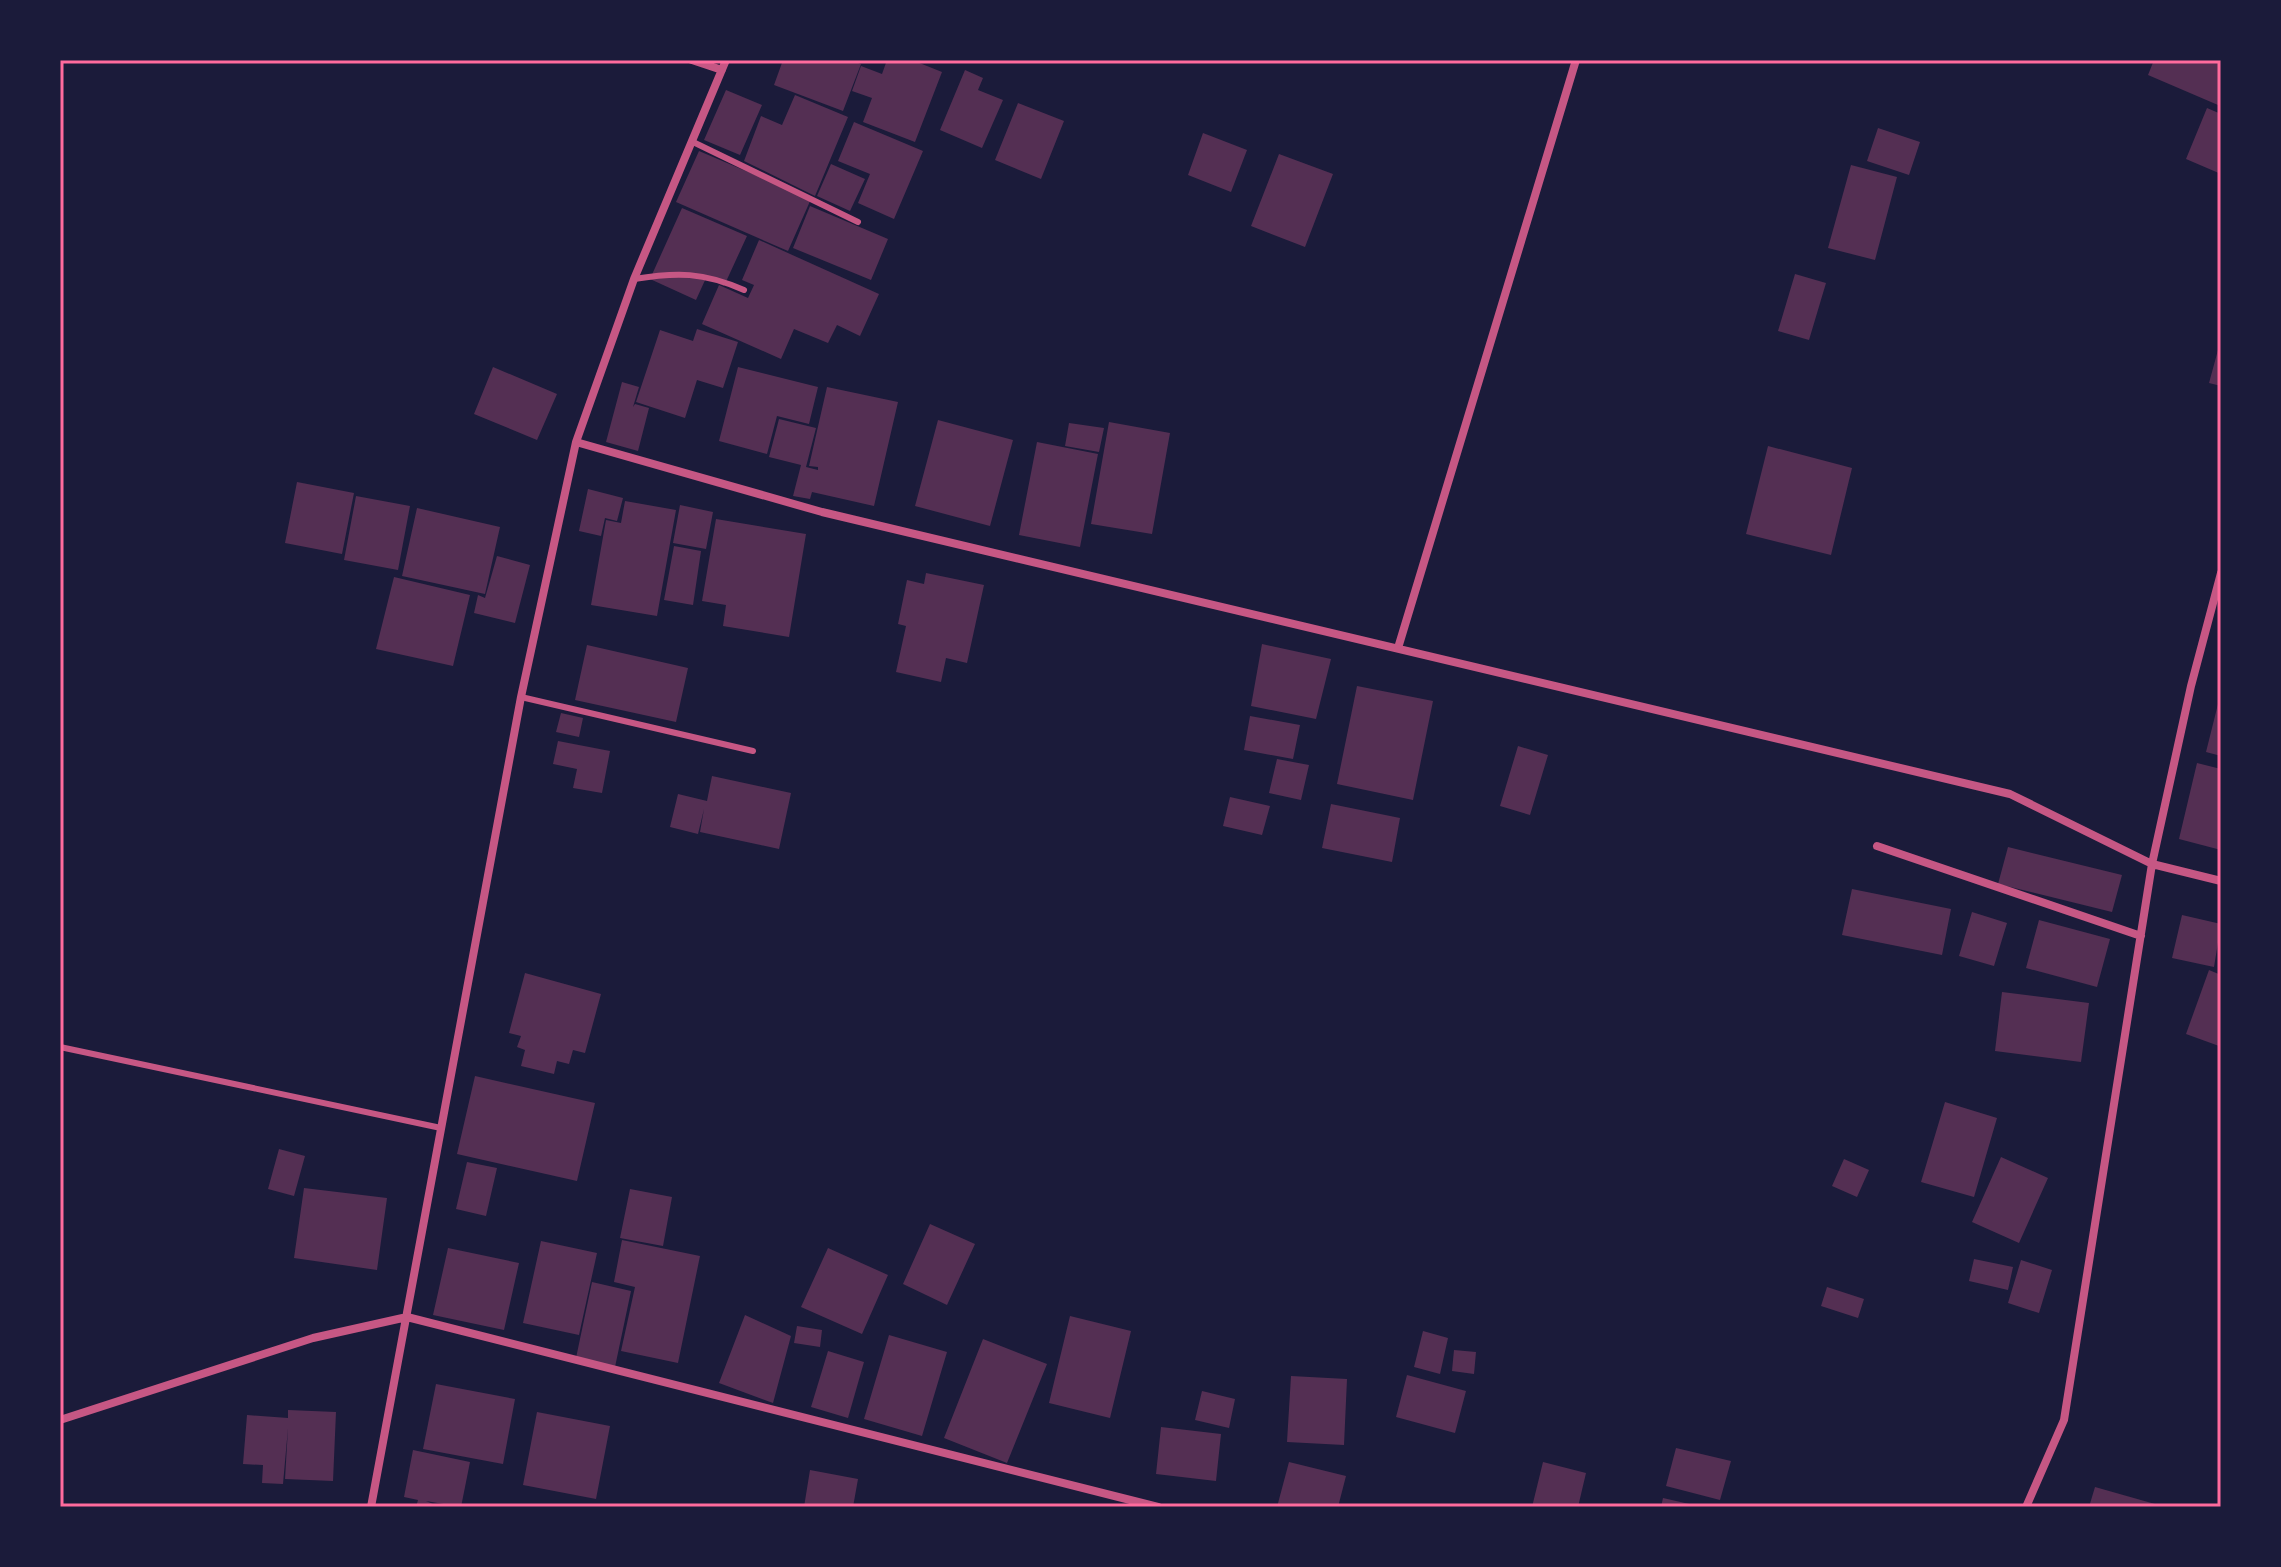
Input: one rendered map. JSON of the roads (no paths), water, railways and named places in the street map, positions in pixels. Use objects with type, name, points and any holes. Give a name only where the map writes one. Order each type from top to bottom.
[{"type":"street","points":[[692,60],[722,70]]},
{"type":"street","points":[[371,1507],[521,697],[576,442],[634,279],[726,60]]},
{"type":"street","points":[[1398,648],[1576,60]]},
{"type":"street","points":[[576,442],[822,512],[2010,794],[2152,864],[2221,881]]},
{"type":"street","points":[[2026,1507],[2064,1420],[2152,864],[2191,686],[2221,573]]},
{"type":"street","points":[[1877,846],[2141,936]]},
{"type":"street","points":[[60,1420],[313,1338],[407,1317],[1158,1507]]},
{"type":"lane","points":[[693,142],[858,222]]},
{"type":"lane","points":[[634,279],[711,276],[744,290]]},
{"type":"lane","points":[[521,697],[753,751]]},
{"type":"lane","points":[[60,1047],[441,1128]]}]
